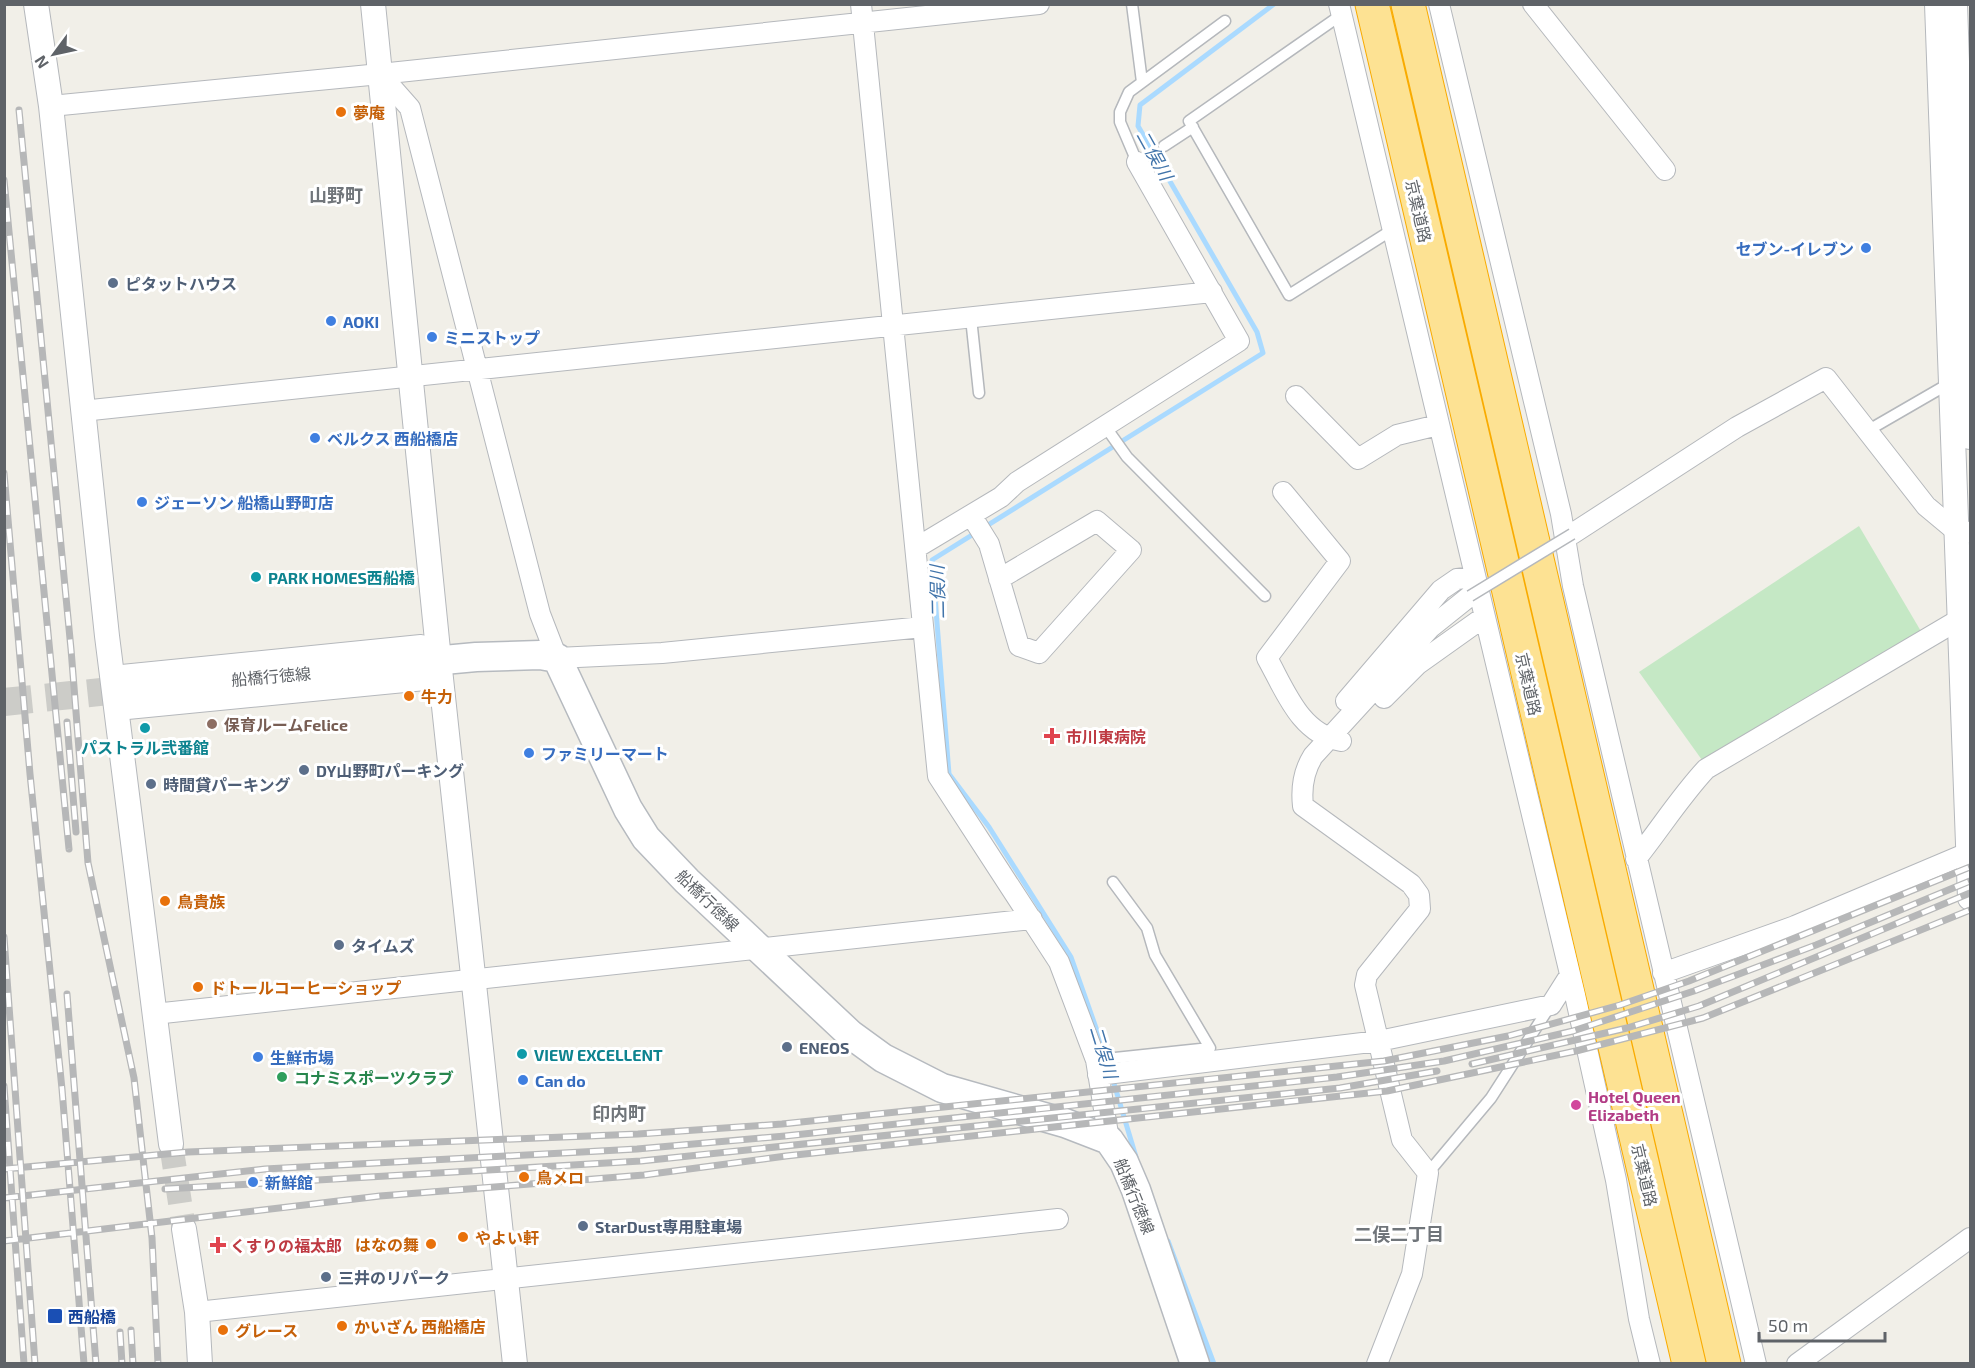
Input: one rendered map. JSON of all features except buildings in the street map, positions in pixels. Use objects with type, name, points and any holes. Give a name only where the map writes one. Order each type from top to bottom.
[{"type":"highway","points":[[1408,4],[1724,1364]]},
{"type":"highway","name":"京葉道路","points":[[1351,8],[1689,1364]]},
{"type":"main road","name":"船橋行徳線","points":[[119,692],[439,660],[540,655],[557,658],[628,809],[646,838],[687,881],[850,1034],[882,1058],[942,1088],[1065,1123],[1109,1140],[1124,1162],[1136,1190],[1195,1364]]},
{"type":"street","points":[[36,4],[51,106],[82,411],[119,692],[154,1014],[171,1144]]},
{"type":"street","points":[[373,4],[439,660],[515,1364]]},
{"type":"street","points":[[51,106],[380,74],[862,14],[1039,4]]},
{"type":"street","points":[[1439,4],[1561,514],[1573,586],[1756,1364]]},
{"type":"street","points":[[1533,4],[1665,170]]},
{"type":"street","points":[[1937,4],[1963,376],[1971,437]]},
{"type":"street","points":[[1955,4],[1965,592],[1960,619],[1971,898]]},
{"type":"street","points":[[1351,8],[1392,230],[1616,1180],[1639,1319],[1650,1364]]},
{"type":"street","points":[[862,14],[938,776],[1059,962],[1097,1068],[1109,1140]]},
{"type":"street","points":[[380,74],[411,108],[480,370],[540,614],[557,658],[662,653],[923,627]]},
{"type":"street","points":[[916,548],[971,515],[1239,341],[1137,162]]},
{"type":"street","points":[[82,411],[1212,292]]},
{"type":"street","points":[[1572,534],[1737,427],[1826,378],[1926,506],[1963,532]]},
{"type":"street","points":[[1296,396],[1358,459],[1397,435],[1438,425]]},
{"type":"street","points":[[1283,492],[1340,561],[1267,658],[1305,724],[1328,739],[1342,742],[1418,664],[1484,617]]},
{"type":"street","points":[[971,515],[989,544],[1018,646],[1039,653],[1131,550],[1097,521],[999,579]]},
{"type":"street","points":[[1328,739],[1328,724],[1441,590],[1457,579],[1474,577]]},
{"type":"street","points":[[1377,1364],[1412,1274],[1428,1173],[1402,1140],[1365,985],[1367,975],[1420,909],[1419,895],[1411,884],[1303,806],[1301,790],[1306,767],[1328,739],[1430,628],[1470,596]]},
{"type":"street","points":[[1636,859],[1660,829],[1678,799],[1706,769],[1960,619]]},
{"type":"street","points":[[1663,973],[1795,926],[1970,853]]},
{"type":"street","points":[[154,1014],[1032,919]]},
{"type":"street","points":[[1097,1068],[1379,1041],[1551,1005],[1569,975]]},
{"type":"street","points":[[197,1312],[1058,1219]]},
{"type":"street","points":[[184,1229],[197,1312],[200,1364]]},
{"type":"street","points":[[1797,1364],[1971,1238]]},
{"type":"lane","points":[[1132,4],[1142,82]]},
{"type":"lane","points":[[1351,8],[1189,121],[1289,295],[1392,230]]},
{"type":"lane","points":[[1137,162],[1122,129],[1120,112],[1128,92],[1225,21]]},
{"type":"lane","points":[[1164,146],[1193,127]]},
{"type":"lane","points":[[971,318],[979,393]]},
{"type":"lane","points":[[1867,431],[1963,376]]},
{"type":"lane","points":[[1105,426],[1127,457],[1265,596]]},
{"type":"lane","points":[[1470,596],[1572,534]]},
{"type":"lane","points":[[1097,1068],[1210,1048],[1155,955],[1147,928],[1113,882]]},
{"type":"lane","points":[[1428,1173],[1491,1098],[1551,1005]]},
{"type":"green space","points":[[1859,526],[1922,633],[1707,767],[1639,672]]},
{"type":"waterway","name":"二俣川","points":[[1107,1059],[1071,957],[989,827],[949,774],[932,560],[1263,353],[1257,332],[1138,126],[1140,105],[1274,4]]},
{"type":"waterway","name":"二俣川","points":[[1112,1077],[1136,1157]]},
{"type":"waterway","name":"二俣川","points":[[1168,1241],[1214,1364]]},
{"type":"tunnel","points":[[4,702],[129,689]]},
{"type":"tunnel","points":[[171,1144],[184,1229]]},
{"type":"railway","points":[[19,110],[71,649],[88,863],[134,1078],[152,1238],[158,1364]]},
{"type":"railway","points":[[4,180],[69,849]]},
{"type":"railway","points":[[4,473],[30,774],[62,1089],[84,1364]]},
{"type":"railway","points":[[67,722],[76,832]]},
{"type":"railway","points":[[4,1169],[188,1152],[638,1134],[782,1124],[1384,1061],[1508,1036],[1620,1005],[1689,981],[1970,867]]},
{"type":"railway","points":[[4,1198],[265,1169],[637,1149],[785,1136],[1337,1077],[1444,1061],[1573,1031],[1694,991],[1816,945],[1970,881]]},
{"type":"railway","points":[[1472,1064],[1627,1028],[1699,1006],[1970,893]]},
{"type":"railway","points":[[4,1241],[380,1196],[644,1175],[786,1156],[1387,1091],[1576,1051],[1703,1018],[1970,910]]},
{"type":"railway","points":[[4,937],[35,1364]]},
{"type":"railway","points":[[67,994],[96,1364]]},
{"type":"railway","points":[[165,1189],[641,1161],[1340,1088],[1437,1071]]},
{"type":"railway","points":[[4,1086],[24,1364]]},
{"type":"railway","points":[[131,1330],[133,1364]]},
{"type":"railway","points":[[120,1332],[122,1364]]},
{"type":"place","name":"夢庵","points":[[341,112]]},
{"type":"place","name":"セブン-イレブン","points":[[1866,248]]},
{"type":"place","name":"ピタットハウス","points":[[113,283]]},
{"type":"place","name":"AOKI","points":[[331,321]]},
{"type":"place","name":"ミニストップ","points":[[432,337]]},
{"type":"place","name":"ベルクス 西船橋店","points":[[315,438]]},
{"type":"place","name":"ジェーソン 船橋山野町店","points":[[142,502]]},
{"type":"place","name":"PARK HOMES西船橋","points":[[256,577]]},
{"type":"place","name":"牛力","points":[[409,696]]},
{"type":"place","name":"保育ルームFelice","points":[[212,724]]},
{"type":"place","name":"パストラル弐番館","points":[[145,728]]},
{"type":"place","name":"市川東病院","points":[[1052,736]]},
{"type":"place","name":"ファミリーマート","points":[[529,753]]},
{"type":"place","name":"DY山野町パーキング","points":[[304,770]]},
{"type":"place","name":"時間貸パーキング","points":[[151,784]]},
{"type":"place","name":"鳥貴族","points":[[165,901]]},
{"type":"place","name":"タイムズ","points":[[339,945]]},
{"type":"place","name":"ドトールコーヒーショップ","points":[[198,987]]},
{"type":"place","name":"ENEOS","points":[[787,1047]]},
{"type":"place","name":"VIEW EXCELLENT","points":[[522,1054]]},
{"type":"place","name":"生鮮市場","points":[[258,1057]]},
{"type":"place","name":"コナミスポーツクラブ","points":[[282,1077]]},
{"type":"place","name":"Can do","points":[[523,1080]]},
{"type":"place","name":"Hotel Queen Elizabeth","points":[[1576,1105]]},
{"type":"place","name":"鳥メロ","points":[[524,1177]]},
{"type":"place","name":"新鮮館","points":[[253,1182]]},
{"type":"place","name":"StarDust専用駐車場","points":[[583,1226]]},
{"type":"place","name":"やよい軒","points":[[463,1237]]},
{"type":"place","name":"はなの舞","points":[[431,1244]]},
{"type":"place","name":"くすりの福太郎","points":[[218,1245]]},
{"type":"place","name":"三井のリパーク","points":[[326,1277]]},
{"type":"place","name":"西船橋","points":[[55,1316]]},
{"type":"place","name":"かいざん 西船橋店","points":[[342,1326]]},
{"type":"place","name":"グレース","points":[[223,1330]]},
{"type":"district","name":"山野町","points":[[336,195]]},
{"type":"district","name":"印内町","points":[[619,1113]]},
{"type":"district","name":"二俣二丁目","points":[[1399,1234]]}]
